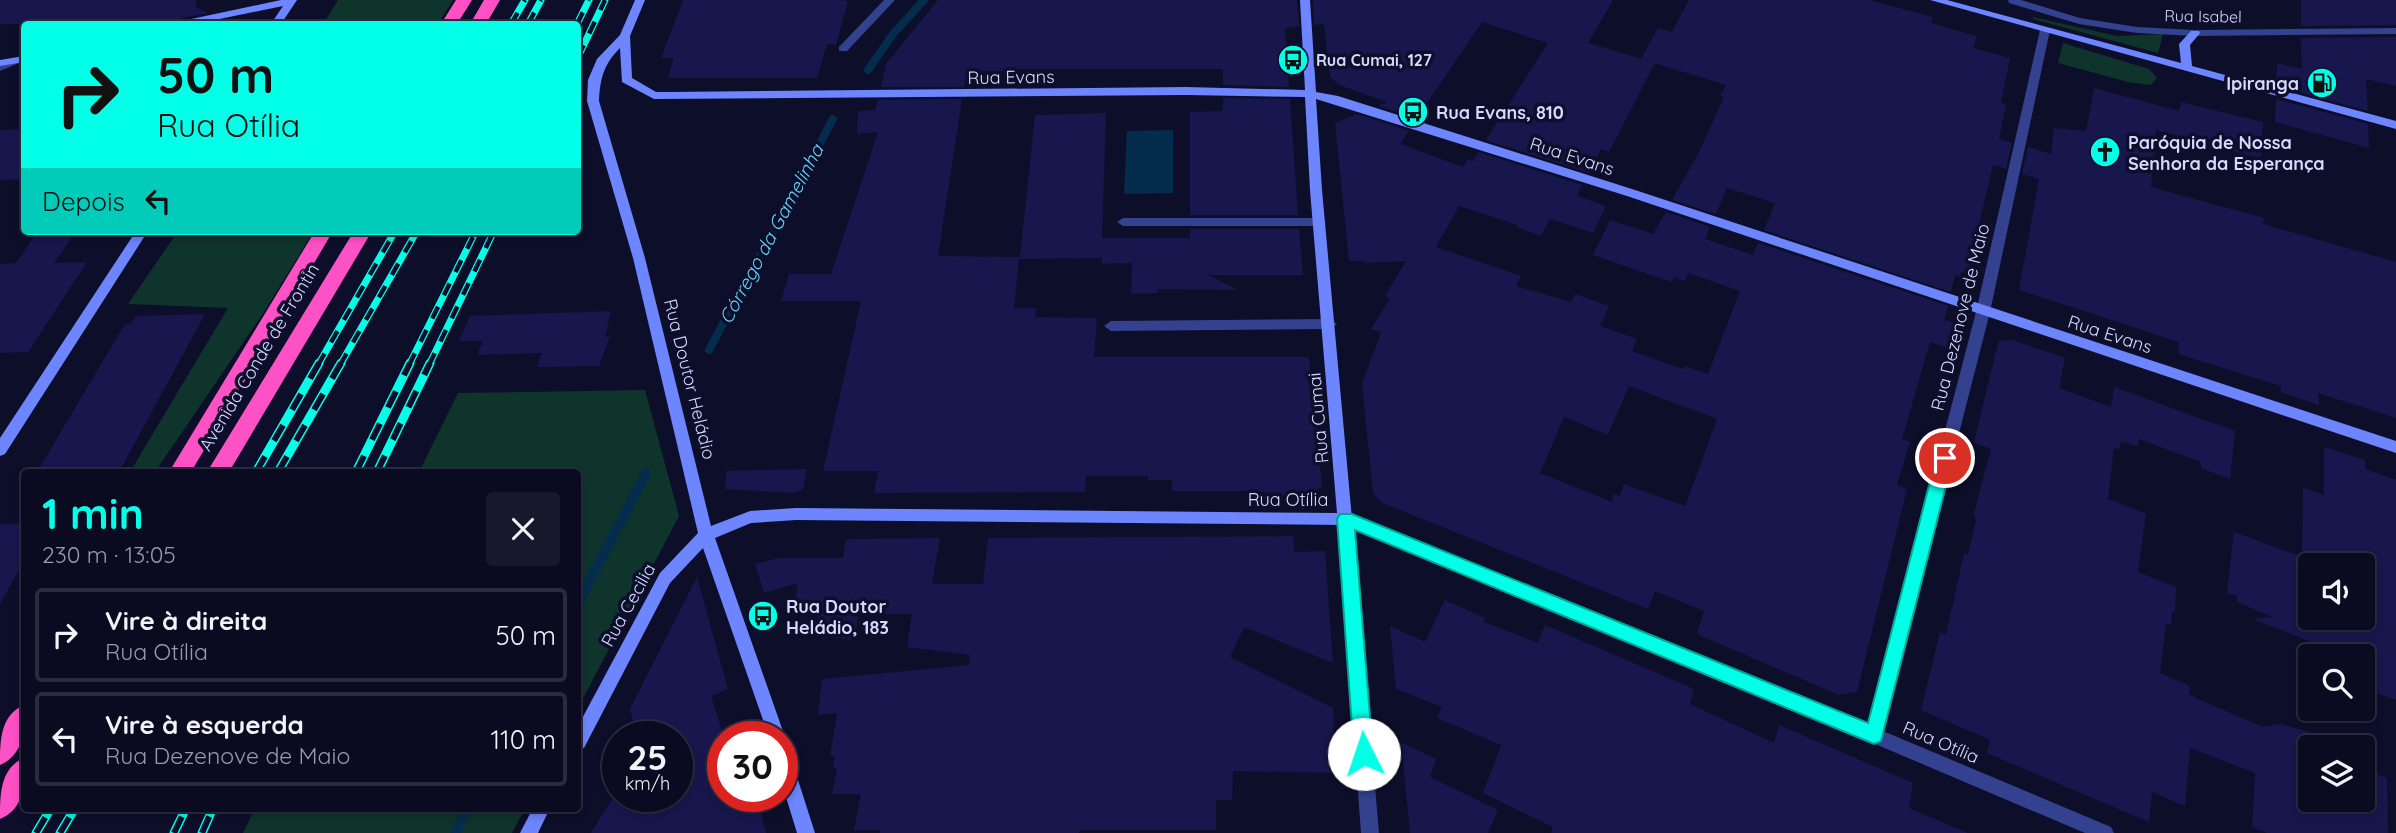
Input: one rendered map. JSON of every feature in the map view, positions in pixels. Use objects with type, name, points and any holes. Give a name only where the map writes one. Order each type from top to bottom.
[{"type":"highway","points":[[451,21],[464,0]]},
{"type":"highway","points":[[480,21],[492,0]]},
{"type":"highway","name":"Avenida Conde de Frontin","points":[[182,469],[322,235]]},
{"type":"highway","name":"Avenida Conde de Frontin","points":[[220,469],[361,235]]},
{"type":"highway","points":[[0,753],[21,722]]},
{"type":"highway","points":[[0,806],[21,774]]},
{"type":"street","points":[[196,21],[291,0]]},
{"type":"street","points":[[278,21],[291,0]]},
{"type":"street","points":[[625,36],[640,0]]},
{"type":"street","points":[[843,49],[890,0]]},
{"type":"street","name":"Rua Cumai","points":[[1306,0],[1309,94],[1370,833]]},
{"type":"street","points":[[1936,0],[2396,125]]},
{"type":"street","points":[[2012,0],[2014,20]]},
{"type":"street","name":"Rua Isabel","points":[[2012,0],[2107,27],[2195,33],[2396,31]]},
{"type":"street","name":"Rua Dezenove de Maio","points":[[1874,735],[1983,312],[2045,30]]},
{"type":"street","points":[[2187,67],[2184,44],[2195,33]]},
{"type":"street","name":"Rua Evans","points":[[625,36],[626,79],[654,94],[669,96],[1186,91],[1309,94],[1385,114],[1579,176],[2396,447]]},
{"type":"street","name":"Rua Doutor Heládio","points":[[625,36],[603,59],[594,80],[593,101],[639,258],[706,535],[771,721]]},
{"type":"street","points":[[0,65],[20,60]]},
{"type":"street","points":[[1123,222],[1320,222]]},
{"type":"street","points":[[0,450],[139,235]]},
{"type":"street","points":[[1111,326],[1330,324]]},
{"type":"street","name":"Rua Otília","points":[[706,535],[751,517],[796,514],[1346,519],[1874,735],[2105,833]]},
{"type":"street","name":"Rua Cecilia","points":[[581,736],[665,578],[706,535]]},
{"type":"street","points":[[798,807],[806,833]]},
{"type":"street","points":[[529,833],[540,812]]},
{"type":"green space","points":[[338,0],[453,0],[440,21],[325,21]]},
{"type":"green space","points":[[2033,17],[2117,36],[2163,34],[2158,53]]},
{"type":"green space","points":[[2063,43],[2149,69],[2157,78],[2151,85],[2128,82],[2058,63]]},
{"type":"green space","points":[[175,235],[312,235],[264,312],[157,469],[132,469],[228,308],[128,304]]},
{"type":"green space","points":[[645,390],[679,516],[581,702],[581,469],[420,469],[458,393]]},
{"type":"green space","points":[[253,812],[523,812],[512,833],[243,833]]},
{"type":"water","points":[[1173,130],[1173,193],[1124,194],[1127,131]]},
{"type":"building","points":[[0,0],[196,0],[196,7],[208,13],[181,18],[178,21],[21,21],[21,24],[0,24]]},
{"type":"building","points":[[683,0],[848,1],[836,45],[827,44],[817,78],[668,78],[674,58],[661,58]]},
{"type":"building","points":[[938,0],[1297,0],[1299,26],[1285,28],[1289,87],[1223,85],[1223,69],[1003,69],[967,71],[964,87],[881,87],[886,64]]},
{"type":"building","points":[[1313,0],[1613,0],[1588,43],[1655,63],[1609,152],[1601,149],[1589,173],[1486,140],[1548,43],[1482,22],[1417,118],[1378,106],[1388,102],[1339,85],[1330,77],[1324,24],[1314,25]]},
{"type":"building","points":[[1689,0],[1869,0],[1933,17],[1931,23],[1977,36],[1973,48],[2010,58],[2001,102],[2006,104],[1999,139],[2012,143],[2006,169],[1993,165],[1967,274],[1961,272],[1960,276],[1955,275],[1951,292],[1764,230],[1775,203],[1727,188],[1716,214],[1672,200],[1700,150],[1724,97],[1720,96],[1726,85],[1641,59],[1658,28],[1672,32]]},
{"type":"building","points":[[2301,0],[2396,0],[2396,25],[2301,26]]},
{"type":"building","points":[[2396,37],[2396,86],[2366,79],[2368,111],[2276,86],[2277,63],[2302,69],[2301,38]]},
{"type":"building","points":[[2094,88],[2179,111],[2181,102],[2263,122],[2261,159],[2156,130],[2151,187],[2264,218],[2263,224],[2396,262],[2396,418],[2318,393],[2319,405],[2281,392],[2281,386],[2178,354],[2179,342],[2019,290],[2039,179],[2022,174],[2028,147],[2051,154],[2054,128],[2086,131]]},
{"type":"building","points":[[1223,98],[1290,99],[1298,215],[1190,215],[1190,112],[1223,111]]},
{"type":"building","points":[[962,99],[938,256],[1020,257],[1035,115],[1106,113],[1102,238],[1190,238],[1190,229],[1299,229],[1303,275],[1208,275],[1238,290],[1158,289],[1158,293],[1131,294],[1132,263],[1102,264],[1102,258],[1019,259],[1014,308],[1036,308],[1035,317],[1097,318],[1094,357],[1309,357],[1322,486],[1310,496],[1274,497],[1274,494],[1254,491],[1172,491],[1172,480],[1148,480],[1148,476],[1086,476],[1085,492],[874,493],[878,471],[823,471],[861,301],[781,301],[789,274],[831,274],[878,132],[857,134],[858,111],[875,110],[878,100]]},
{"type":"building","points":[[2276,99],[2368,124],[2369,148],[2275,122]]},
{"type":"building","points":[[1357,114],[1409,131],[1400,144],[1463,167],[1468,159],[1473,161],[1478,152],[1582,185],[1577,196],[1606,206],[1593,233],[1550,219],[1541,236],[1517,227],[1518,225],[1459,206],[1436,247],[1521,276],[1516,286],[1571,302],[1575,294],[1609,306],[1600,326],[1637,339],[1632,351],[1683,369],[1685,366],[1708,374],[1740,291],[1688,273],[1685,281],[1674,277],[1672,282],[1593,255],[1610,220],[1653,234],[1666,212],[1710,227],[1705,239],[1753,255],[1758,243],[1948,306],[1944,320],[1955,323],[1947,348],[1930,342],[1902,439],[1910,442],[1897,485],[1907,489],[1857,692],[1839,695],[1697,634],[1704,611],[1655,591],[1648,609],[1382,503],[1373,493],[1362,383],[1381,333],[1371,329],[1390,298],[1385,296],[1406,261],[1349,261],[1335,123]],"holes":[[[1629,386],[1717,419],[1685,506],[1624,484],[1620,496],[1614,494],[1612,502],[1540,473],[1564,417],[1608,435]]]},
{"type":"building","points":[[21,129],[21,179],[0,180],[0,130]]},
{"type":"building","points":[[35,235],[73,235],[54,263],[87,262],[28,352],[0,353],[0,264],[16,263]]},
{"type":"building","points":[[611,311],[605,337],[610,336],[599,366],[537,367],[542,353],[477,355],[483,341],[459,341],[470,316]]},
{"type":"building","points":[[205,314],[121,469],[39,469],[125,324],[131,324],[136,316]]},
{"type":"building","points":[[2012,340],[2065,358],[2059,388],[2111,407],[2114,387],[2235,431],[2230,479],[2201,468],[2201,462],[2139,439],[2138,447],[2121,441],[2119,450],[2114,448],[2108,499],[2146,514],[2138,572],[2176,587],[2175,612],[2172,611],[2171,625],[2166,623],[2160,673],[2190,686],[2189,694],[2200,700],[2263,727],[2280,724],[2310,732],[2310,735],[2298,735],[2298,812],[2375,812],[2375,773],[2387,778],[2388,833],[2267,833],[2252,827],[2255,773],[2190,748],[2185,806],[2152,792],[2149,822],[1987,753],[1990,740],[1921,710],[1940,632],[1946,635],[1964,553],[1968,555],[1976,520],[1974,513],[1991,449],[1974,443],[1999,341]]},
{"type":"building","points":[[2324,447],[2365,460],[2365,469],[2396,480],[2396,700],[2375,692],[2375,644],[2317,644],[2253,619],[2273,617],[2237,602],[2237,596],[2227,593],[2234,532],[2298,556],[2298,630],[2375,630],[2375,553],[2302,553],[2303,488],[2324,495]]},
{"type":"building","points":[[807,469],[803,489],[795,493],[725,489],[726,471]]},
{"type":"building","points":[[21,523],[21,566],[0,604],[0,524]]},
{"type":"building","points":[[1293,536],[1294,552],[1325,551],[1333,663],[1244,627],[1230,657],[1333,708],[1334,739],[1338,739],[1340,773],[1233,771],[1232,800],[1216,800],[1216,830],[880,833],[880,830],[854,830],[861,794],[832,794],[837,768],[833,768],[835,756],[830,756],[837,713],[818,715],[822,679],[969,665],[970,655],[907,647],[912,614],[858,614],[855,640],[814,635],[818,614],[792,615],[798,583],[764,593],[755,564],[778,558],[843,558],[846,539],[940,538],[932,584],[983,584],[988,538]]},
{"type":"building","points":[[697,577],[728,689],[711,696],[719,721],[707,721],[707,812],[761,812],[766,833],[591,833],[604,812],[693,812],[693,721],[633,721],[630,709]]},
{"type":"building","points":[[1445,600],[1485,618],[1484,622],[1538,643],[1545,625],[1694,689],[1690,704],[1774,743],[1779,725],[1913,783],[1909,808],[1968,833],[1551,833],[1553,827],[1483,793],[1501,745],[1437,718],[1442,707],[1396,689],[1390,626],[1425,642]]},
{"type":"building","points":[[1401,742],[1436,759],[1430,777],[1498,810],[1488,833],[1410,833]]},
{"type":"waterway","name":"Córrego da Gamelinha","points":[[868,70],[893,34],[924,0]]},
{"type":"waterway","name":"Córrego da Gamelinha","points":[[709,350],[833,119]]},
{"type":"waterway","name":"Córrego da Gamelinha","points":[[581,597],[646,473]]},
{"type":"waterway","name":"Córrego da Gamelinha","points":[[455,833],[466,812]]},
{"type":"railway","points":[[513,21],[525,0]]},
{"type":"railway","points":[[530,21],[541,0]]},
{"type":"railway","points":[[578,21],[589,0]]},
{"type":"railway","points":[[581,51],[605,0]]},
{"type":"railway","points":[[318,365],[393,235]]},
{"type":"railway","points":[[340,365],[415,235]]},
{"type":"railway","points":[[410,363],[474,235]]},
{"type":"railway","points":[[429,365],[492,235]]},
{"type":"railway","points":[[258,469],[319,363]]},
{"type":"railway","points":[[280,469],[341,363]]},
{"type":"railway","points":[[357,469],[410,363]]},
{"type":"railway","points":[[378,469],[430,363]]},
{"type":"railway","points":[[36,833],[49,812]]},
{"type":"railway","points":[[60,833],[73,812]]},
{"type":"railway","points":[[174,833],[184,812]]},
{"type":"railway","points":[[202,833],[211,812]]},
{"type":"place","name":"Rua Cumai, 127","points":[[1293,60]]},
{"type":"place","name":"Ipiranga","points":[[2322,83]]},
{"type":"place","name":"Rua Evans, 810","points":[[1413,112]]},
{"type":"place","name":"Paróquia de Nossa Senhora da Esperança","points":[[2105,152]]},
{"type":"place","name":"Rua Doutor Heládio, 183","points":[[763,616]]},
{"type":"route","points":[[1364,754],[1346,519],[1874,735],[1945,458]]}]
